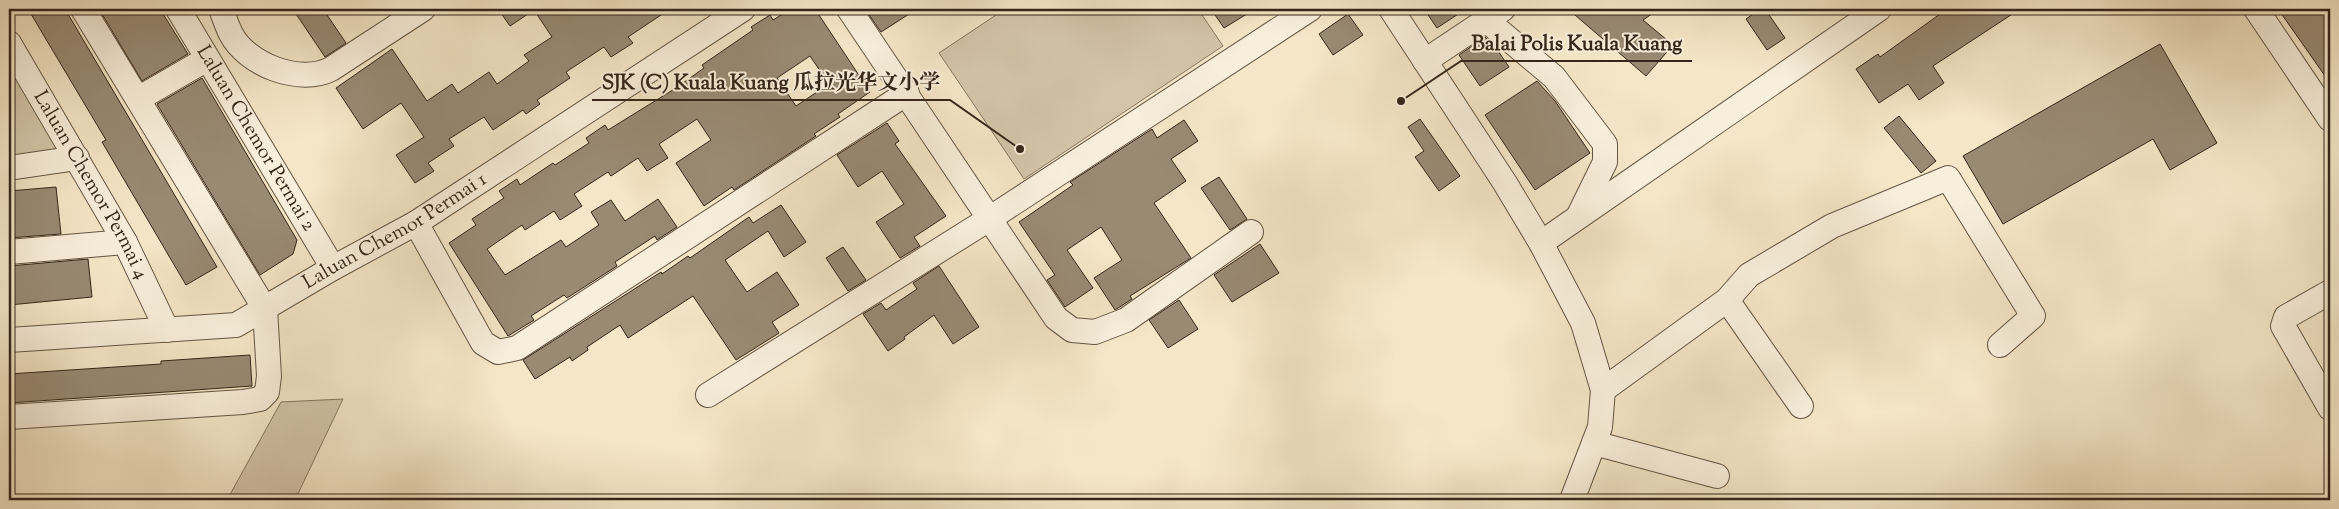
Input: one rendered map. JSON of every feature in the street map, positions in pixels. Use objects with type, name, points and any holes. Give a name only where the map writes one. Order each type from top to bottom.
[{"type":"street","points":[[9,417],[243,402],[260,399],[267,392],[269,376],[265,309],[83,9]]},
{"type":"street","name":"Laluan Chemor Permai 2","points":[[178,9],[206,59],[333,268]]},
{"type":"street","points":[[221,9],[231,35],[252,57],[284,73],[311,75],[323,74],[423,9]]},
{"type":"street","name":"Laluan Chemor Permai 1","points":[[9,340],[236,325],[333,268],[416,223],[743,9]]},
{"type":"street","points":[[849,9],[1056,318],[1072,330],[1095,332],[1126,320],[1251,232]]},
{"type":"street","points":[[708,395],[989,219],[1310,9]]},
{"type":"street","points":[[1391,9],[1541,243],[1583,322],[1603,390],[1600,427],[1572,500]]},
{"type":"street","points":[[1541,243],[1879,9]]},
{"type":"street","points":[[2256,9],[2330,119]]},
{"type":"street","points":[[1425,61],[1497,12],[1554,77],[1605,144],[1605,162],[1578,217]]},
{"type":"street","name":"Laluan Chemor Permai 4","points":[[9,43],[125,242],[166,330]]},
{"type":"street","points":[[138,100],[206,59]]},
{"type":"street","points":[[416,223],[483,342],[498,352],[516,348],[907,93]]},
{"type":"street","points":[[9,168],[77,158]]},
{"type":"street","points":[[1603,390],[1726,300],[1749,275],[1832,226],[1948,178],[2033,316],[2000,345]]},
{"type":"street","points":[[9,252],[125,242]]},
{"type":"street","points":[[2330,292],[2286,317],[2283,326],[2330,408]]},
{"type":"street","points":[[1726,300],[1801,406]]},
{"type":"street","points":[[1594,443],[1717,476]]},
{"type":"shaded area","points":[[1005,9],[1198,9],[1223,46],[1024,179],[939,53]]},
{"type":"shaded area","points":[[9,56],[70,159],[9,166]]},
{"type":"shaded area","points":[[343,399],[295,500],[227,500],[281,402]]},
{"type":"building","points":[[28,9],[65,9],[217,267],[186,285],[102,142],[106,140]]},
{"type":"building","points":[[99,9],[160,9],[188,54],[142,81]]},
{"type":"building","points":[[303,9],[323,9],[346,43],[325,57],[296,14]]},
{"type":"building","points":[[498,9],[670,9],[628,37],[633,43],[611,57],[604,47],[566,72],[570,78],[537,100],[540,104],[526,114],[523,110],[493,130],[484,117],[449,139],[454,146],[428,163],[434,171],[415,183],[396,155],[424,137],[401,103],[363,129],[336,88],[392,49],[427,101],[452,84],[458,93],[489,72],[497,84],[529,61],[524,55],[552,37],[534,10],[510,26]]},
{"type":"building","points":[[791,9],[815,9],[870,92],[838,114],[840,117],[814,134],[816,136],[734,190],[732,187],[704,206],[676,163],[711,140],[697,119],[659,144],[668,158],[647,171],[638,158],[611,176],[608,172],[574,194],[582,206],[560,220],[554,211],[525,230],[522,225],[487,249],[505,275],[561,240],[566,247],[599,225],[591,212],[611,200],[625,221],[658,199],[677,227],[657,240],[655,236],[615,262],[617,266],[567,298],[564,295],[531,316],[534,320],[508,336],[449,243],[476,225],[472,219],[504,198],[499,191],[517,179],[520,185],[553,163],[555,165],[589,143],[586,138],[605,125],[608,130],[676,88],[704,68],[702,65],[753,30],[751,27],[770,15],[773,20]],"holes":[[[810,56],[829,84],[796,106],[777,78]]]},
{"type":"building","points":[[865,9],[917,9],[881,32]]},
{"type":"building","points":[[1211,9],[1255,9],[1224,28]]},
{"type":"building","points":[[1424,9],[1466,9],[1437,28]]},
{"type":"building","points":[[1568,9],[1659,9],[1643,20],[1673,45],[1646,76]]},
{"type":"building","points":[[1760,9],[1765,9],[1785,38],[1767,50],[1746,19]]},
{"type":"building","points":[[1947,9],[2020,9],[1933,66],[1944,83],[1919,100],[1908,84],[1879,103],[1856,69],[1878,54],[1880,57]]},
{"type":"building","points":[[2278,9],[2326,9],[2330,15],[2330,83]]},
{"type":"building","points":[[1348,14],[1363,35],[1333,55],[1319,34]]},
{"type":"building","points":[[1485,37],[1494,45],[1509,67],[1480,86],[1459,55]]},
{"type":"building","points":[[2160,44],[2217,143],[2170,170],[2153,139],[2003,224],[1963,156]]},
{"type":"building","points":[[202,78],[297,240],[293,254],[260,275],[157,104]]},
{"type":"building","points":[[1537,81],[1555,101],[1590,153],[1535,190],[1485,115]]},
{"type":"building","points":[[1899,116],[1936,161],[1921,173],[1884,128]]},
{"type":"building","points":[[1420,119],[1460,176],[1439,191],[1415,157],[1424,151],[1408,127]]},
{"type":"building","points":[[1184,120],[1198,141],[1171,159],[1186,181],[1154,203],[1191,258],[1130,296],[1132,299],[1115,310],[1094,278],[1122,260],[1101,227],[1067,250],[1093,288],[1065,307],[1047,280],[1055,275],[1019,222],[1073,185],[1070,182],[1152,129],[1157,138]]},
{"type":"building","points":[[887,123],[899,141],[895,144],[946,216],[914,237],[920,246],[900,258],[876,222],[904,204],[882,171],[858,187],[837,155]]},
{"type":"building","points":[[1219,177],[1247,219],[1230,230],[1201,188]]},
{"type":"building","points":[[56,187],[61,234],[9,238],[9,191]]},
{"type":"building","points":[[781,205],[806,242],[784,257],[768,231],[725,260],[747,292],[777,272],[799,305],[772,322],[779,333],[736,360],[693,296],[628,338],[620,325],[587,347],[588,350],[572,361],[570,357],[535,379],[523,360],[661,272],[662,274],[688,256],[690,258],[749,217],[753,223]]},
{"type":"building","points":[[1260,244],[1279,273],[1232,302],[1214,275]]},
{"type":"building","points":[[843,247],[866,280],[848,291],[826,258]]},
{"type":"building","points":[[88,259],[92,297],[9,305],[9,266]]},
{"type":"building","points":[[939,266],[979,327],[953,344],[934,315],[888,351],[863,314],[881,303],[886,310],[917,289],[913,283]]},
{"type":"building","points":[[1179,300],[1198,329],[1168,348],[1149,320]]},
{"type":"building","points":[[250,355],[252,386],[9,403],[9,374],[161,364],[161,361]]},
{"type":"place","name":"Balai Polis Kuala Kuang","points":[[1401,101]]},
{"type":"place","name":"SJK (C) Kuala Kuang 瓜拉光华文小学","points":[[1020,149]]}]
